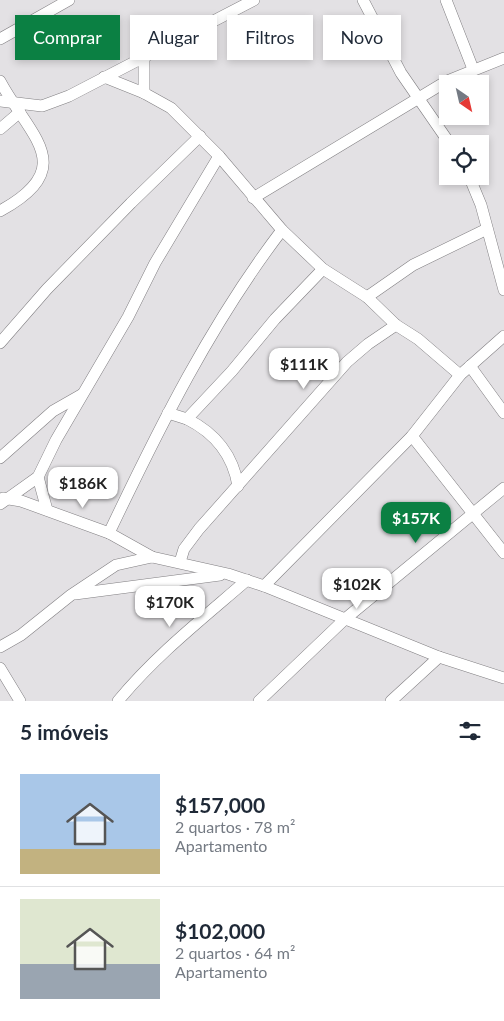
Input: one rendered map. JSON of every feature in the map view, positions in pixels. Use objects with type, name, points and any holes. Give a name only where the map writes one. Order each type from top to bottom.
[{"type":"street","points":[[0,40],[69,0]]},
{"type":"street","points":[[217,19],[254,0]]},
{"type":"street","points":[[363,0],[393,59],[444,135]]},
{"type":"street","points":[[446,0],[473,69]]},
{"type":"street","points":[[253,198],[447,81],[504,58]]},
{"type":"street","points":[[0,101],[42,106],[68,96],[138,60]]},
{"type":"street","points":[[144,60],[144,93]]},
{"type":"street","points":[[104,77],[144,93],[171,108],[219,156],[282,230],[323,269],[367,297],[396,325],[418,339],[460,374]]},
{"type":"street","points":[[0,82],[28,123],[41,149],[44,160],[42,176],[29,192],[0,211]]},
{"type":"street","points":[[28,123],[42,106]]},
{"type":"street","points":[[0,129],[20,112]]},
{"type":"street","points":[[0,343],[16,322],[131,203],[200,136]]},
{"type":"street","points":[[2,500],[38,477],[47,456],[124,324],[155,263],[219,156]]},
{"type":"street","points":[[473,185],[481,205],[504,290]]},
{"type":"street","points":[[367,297],[420,261],[487,229]]},
{"type":"street","points":[[109,533],[168,413],[233,298],[282,230]]},
{"type":"street","points":[[187,419],[232,371],[275,319],[323,269]]},
{"type":"street","points":[[180,562],[184,550],[199,529],[347,362],[368,344],[396,325]]},
{"type":"street","points":[[264,586],[412,436],[460,374],[504,336]]},
{"type":"street","points":[[470,366],[504,413]]},
{"type":"street","points":[[0,458],[53,411],[82,394]]},
{"type":"street","points":[[168,413],[187,419],[215,437],[232,463],[238,486]]},
{"type":"street","points":[[412,436],[504,553]]},
{"type":"street","points":[[38,477],[47,510]]},
{"type":"street","points":[[259,701],[345,619],[504,488]]},
{"type":"street","points":[[2,500],[22,501],[109,533],[152,557],[228,574],[264,586],[439,657],[504,678]]},
{"type":"street","points":[[0,647],[21,634],[71,595],[116,565],[152,557]]},
{"type":"street","points":[[71,595],[228,574]]},
{"type":"street","points":[[118,701],[137,678],[180,637],[247,580]]},
{"type":"street","points":[[391,701],[439,657]]},
{"type":"street","points":[[0,668],[20,701]]}]
